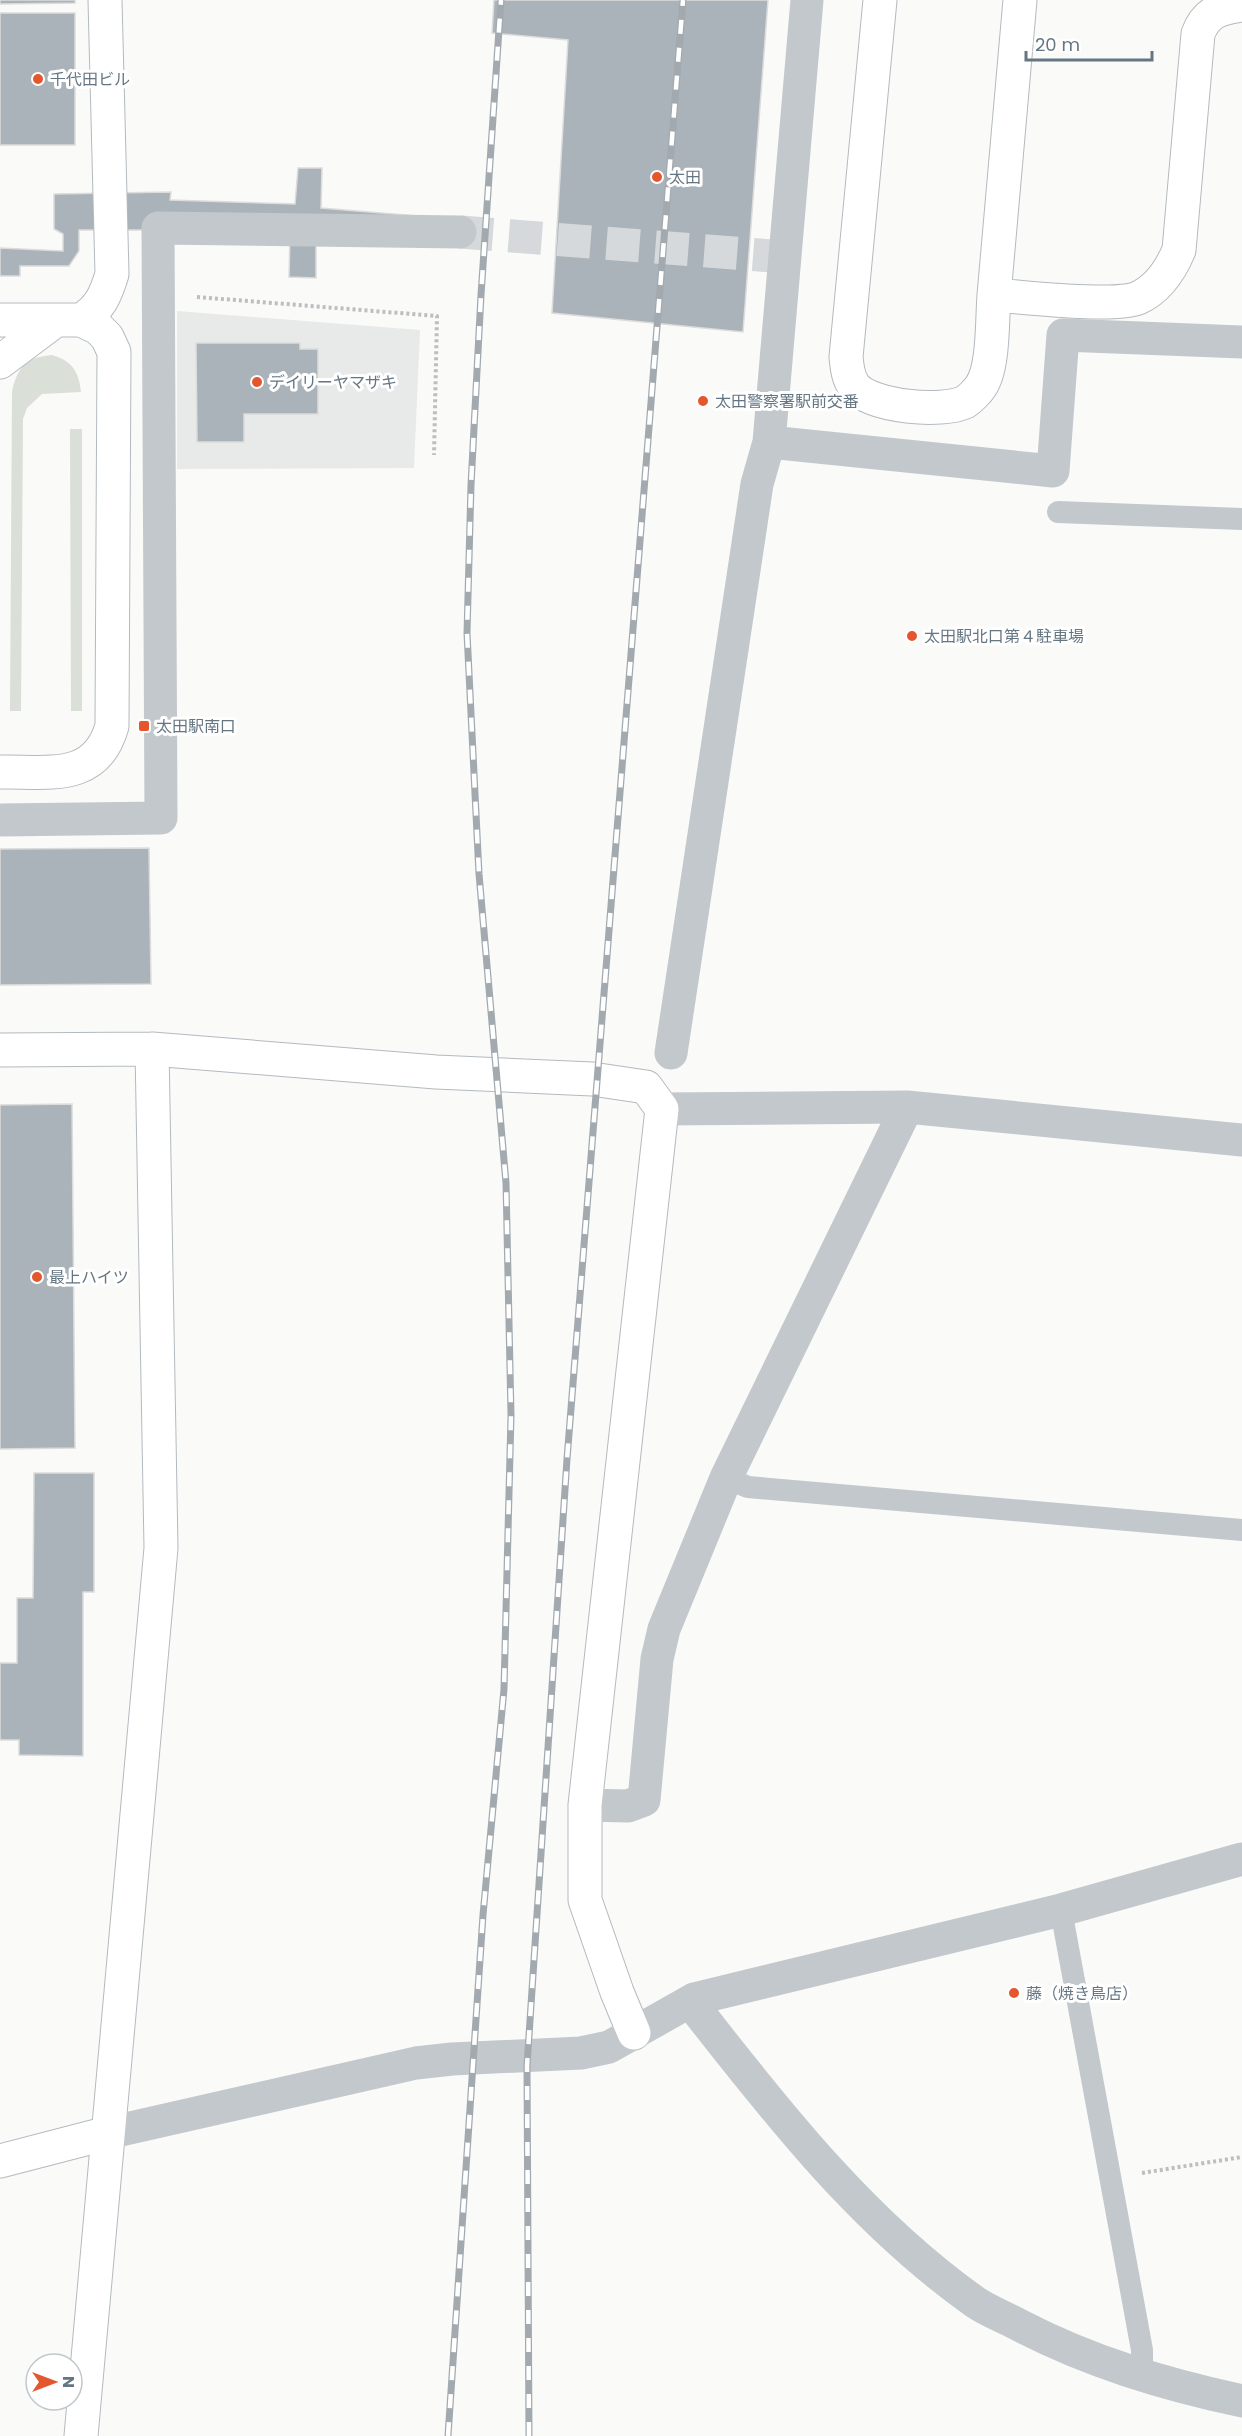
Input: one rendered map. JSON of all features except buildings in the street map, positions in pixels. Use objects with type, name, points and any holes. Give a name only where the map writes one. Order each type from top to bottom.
[{"type":"street","points":[[9,766],[80,768],[104,750],[112,726],[114,352],[105,0]]},
{"type":"street","points":[[671,1053],[757,484],[769,442],[807,0]]},
{"type":"street","points":[[880,0],[846,357],[853,386],[863,395],[880,401],[930,408],[951,406],[966,401],[982,385],[988,368],[1020,0]]},
{"type":"street","points":[[994,295],[1117,303],[1138,298],[1159,282],[1172,266],[1179,250],[1198,34],[1202,23],[1212,12],[1242,5]]},
{"type":"street","points":[[0,820],[161,818],[158,228],[460,232]]},
{"type":"street","points":[[0,320],[68,320],[93,314],[105,298],[112,274]]},
{"type":"street","points":[[0,362],[68,320],[98,328],[107,337],[114,352]]},
{"type":"street","points":[[769,442],[1053,471],[1063,335],[1242,342]]},
{"type":"street","points":[[0,1050],[152,1049],[436,1072],[592,1079],[646,1087],[662,1109],[585,1804],[585,1900],[617,1992],[634,2032]]},
{"type":"street","points":[[81,2436],[161,1548],[152,1049]]},
{"type":"street","points":[[662,1109],[907,1107],[1242,1140]]},
{"type":"street","points":[[585,1804],[628,1806],[644,1800],[657,1659],[664,1629],[726,1478],[907,1107]]},
{"type":"street","points":[[0,2160],[416,2063],[452,2059],[581,2054],[609,2047],[694,1999],[1061,1910],[1242,1859]]},
{"type":"street","points":[[694,1999],[699,2013],[793,2133],[903,2245],[976,2303],[1068,2350],[1180,2388],[1242,2401]]},
{"type":"lane","points":[[1058,512],[1242,519]]},
{"type":"lane","points":[[726,1478],[748,1487],[1242,1530]]},
{"type":"lane","points":[[1061,1910],[1142,2350],[1142,2375]]},
{"type":"path","points":[[158,294],[437,316],[434,455]]},
{"type":"path","points":[[1110,2178],[1242,2157]]},
{"type":"shaded area","points":[[177,311],[420,330],[414,468],[177,469]]},
{"type":"shaded area","points":[[52,355],[65,360],[73,368],[81,392],[42,394],[27,408],[23,419],[21,711],[10,711],[12,392],[17,376],[24,365],[36,358]]},
{"type":"shaded area","points":[[70,429],[82,429],[82,711],[71,711]]},
{"type":"tunnel","points":[[460,232],[785,257]]},
{"type":"railway","points":[[448,2436],[483,1915],[504,1689],[511,1415],[506,1183],[479,874],[467,633],[471,485],[481,295],[501,0]]},
{"type":"railway","points":[[529,2436],[527,2066],[567,1459],[683,0]]},
{"type":"place","name":"千代田ビル","points":[[38,79]]},
{"type":"place","name":"太田","points":[[657,177]]},
{"type":"place","name":"デイリーヤマザキ","points":[[257,382]]},
{"type":"place","name":"太田警察署駅前交番","points":[[703,401]]},
{"type":"place","name":"太田駅北口第４駐車場","points":[[912,636]]},
{"type":"place","name":"太田駅南口","points":[[144,726]]},
{"type":"place","name":"最上ハイツ","points":[[37,1277]]},
{"type":"place","name":"藤（焼き鳥店）","points":[[1014,1993]]}]
